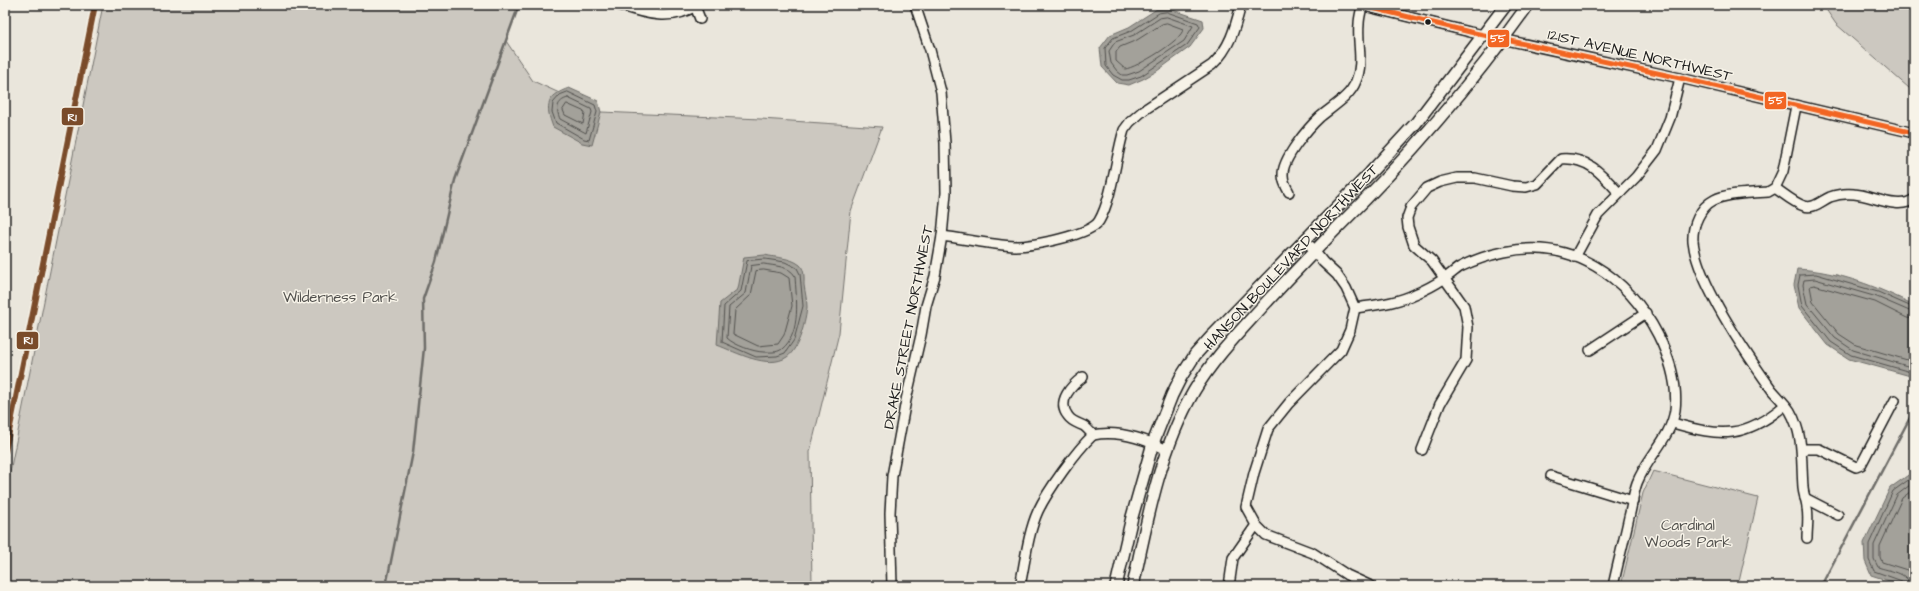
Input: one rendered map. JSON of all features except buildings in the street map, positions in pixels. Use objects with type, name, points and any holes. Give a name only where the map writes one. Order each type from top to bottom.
[{"type":"main road","name":"HANSON BOULEVARD NORTHWEST","points":[[1116,586],[1132,517],[1153,443],[1172,395],[1196,355],[1212,336],[1370,173],[1416,123],[1506,5]]},
{"type":"main road","name":"HANSON BOULEVARD NORTHWEST","points":[[1133,586],[1157,482],[1168,450],[1194,391],[1219,354],[1419,141],[1504,40],[1528,5]]},
{"type":"street","points":[[619,5],[655,15],[682,13],[696,6],[700,19]]},
{"type":"street","name":"DRAKE STREET NORTHWEST","points":[[892,586],[890,513],[892,476],[926,306],[935,276],[942,236],[946,193],[945,143],[942,106],[930,50],[915,5]]},
{"type":"street","points":[[942,236],[1015,246],[1078,234],[1092,229],[1098,223],[1105,207],[1124,130],[1136,115],[1212,65],[1219,58],[1230,42],[1241,5]]},
{"type":"street","points":[[1289,192],[1282,174],[1284,166],[1299,140],[1318,118],[1345,97],[1356,82],[1360,65],[1359,24],[1361,5]]},
{"type":"street","name":"121ST AVENUE NORTHWEST","points":[[1361,5],[1504,40],[1680,78],[1914,133]]},
{"type":"street","points":[[1575,257],[1598,215],[1636,177],[1657,150],[1670,118],[1680,78]]},
{"type":"street","points":[[1796,106],[1783,171],[1775,188],[1768,192],[1714,200],[1702,211],[1695,225],[1693,240],[1696,256],[1707,286],[1748,353],[1773,390],[1789,410],[1797,428],[1802,449],[1802,489],[1807,508],[1807,538]]},
{"type":"street","points":[[1422,450],[1440,404],[1466,360],[1468,340],[1467,317],[1464,306],[1432,261],[1414,245],[1408,227],[1407,218],[1411,207],[1428,188],[1440,182],[1457,178],[1475,178],[1512,186],[1526,187],[1537,184],[1561,159],[1571,158],[1584,162],[1598,170],[1619,193]]},
{"type":"street","points":[[1775,188],[1805,207],[1814,206],[1843,193],[1860,194],[1897,203],[1909,203],[1914,199]]},
{"type":"street","points":[[1305,239],[1323,262],[1337,275],[1346,288],[1355,308],[1350,330],[1341,350],[1289,403],[1268,429],[1254,473],[1246,506],[1256,525],[1266,535],[1313,553],[1347,575],[1371,586]]},
{"type":"street","points":[[1355,308],[1399,300],[1414,295],[1444,279],[1459,268],[1477,260],[1504,252],[1523,250],[1563,253],[1575,257],[1591,264],[1613,277],[1635,299],[1646,313],[1665,350],[1673,377],[1675,407],[1673,423],[1637,483],[1613,586]]},
{"type":"street","points":[[1590,350],[1646,313]]},
{"type":"street","points":[[1083,377],[1072,385],[1067,392],[1064,408],[1067,416],[1074,422],[1085,427],[1093,435]]},
{"type":"street","points":[[1802,449],[1819,449],[1856,467],[1862,465],[1895,400]]},
{"type":"street","points":[[1673,423],[1716,433],[1728,433],[1754,428],[1785,405]]},
{"type":"street","points":[[1020,586],[1038,511],[1049,492],[1080,449],[1093,435],[1120,435],[1153,443],[1168,450]]},
{"type":"street","points":[[1551,476],[1633,501]]},
{"type":"street","points":[[1805,498],[1838,514]]},
{"type":"street","points":[[1229,586],[1233,558],[1256,525]]},
{"type":"green space","name":"Wilderness Park","points":[[103,5],[519,5],[506,41],[533,81],[601,112],[761,119],[882,127],[851,211],[839,333],[810,452],[812,586],[5,586],[5,497]]},
{"type":"green space","points":[[1823,5],[1914,5],[1914,89],[1909,88],[1836,24]]},
{"type":"green space","name":"Cardinal Woods Park","points":[[1653,471],[1758,498],[1738,586],[1621,586],[1643,493]]},
{"type":"water","points":[[1167,8],[1203,20],[1204,28],[1190,47],[1157,71],[1129,85],[1117,83],[1102,67],[1100,48],[1110,35],[1129,27],[1157,9]]},
{"type":"water","points":[[569,88],[598,101],[601,112],[592,145],[582,143],[553,127],[550,120],[548,108],[549,103],[552,98],[561,91]]},
{"type":"water","points":[[765,255],[787,259],[796,262],[802,267],[807,304],[803,326],[795,348],[787,357],[779,361],[771,362],[742,355],[717,345],[720,303],[738,289],[744,257]]},
{"type":"water","points":[[1797,269],[1828,273],[1857,281],[1872,286],[1914,305],[1914,377],[1849,359],[1828,345],[1799,308],[1794,285]]},
{"type":"water","points":[[1914,471],[1914,586],[1905,586],[1871,575],[1865,561],[1864,543],[1890,488]]},
{"type":"waterway","points":[[386,586],[413,452],[424,348],[423,299],[436,262],[455,180],[519,5]]},
{"type":"waterway","points":[[1821,586],[1914,410]]},
{"type":"transit line","name":"R1","points":[[5,452],[95,5]]},
{"type":"transit line","name":"55","points":[[1360,5],[1470,32],[1680,78],[1914,133]]}]
